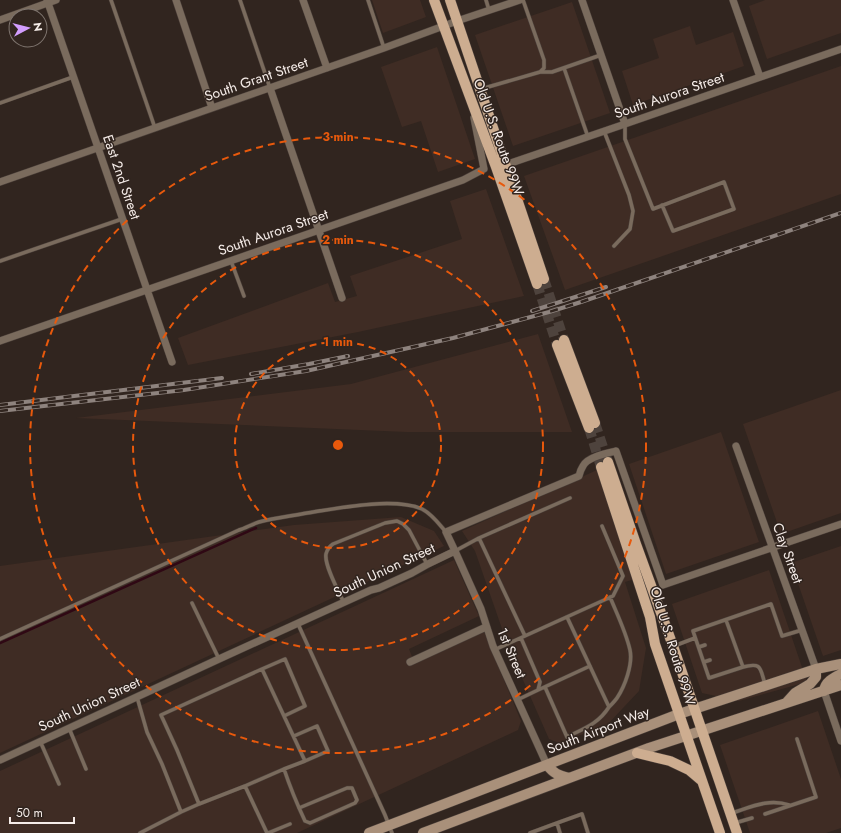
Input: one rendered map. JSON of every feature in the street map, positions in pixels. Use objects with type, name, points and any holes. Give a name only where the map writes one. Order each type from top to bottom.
[{"type":"main road","name":"Old U.S. Route 99W","points":[[434,0],[540,282],[505,165],[450,0]]},
{"type":"main road","points":[[561,342],[592,426]]},
{"type":"main road","name":"Old U.S. Route 99W","points":[[720,833],[656,644],[650,617],[604,464],[614,480],[734,823]]},
{"type":"main road","name":"South Airport Way","points":[[369,833],[391,829],[547,765],[679,714],[816,670],[841,664]]},
{"type":"main road","points":[[786,703],[795,693],[810,684],[816,677],[816,670]]},
{"type":"main road","points":[[824,691],[824,687],[827,683],[832,678],[841,674]]},
{"type":"main road","points":[[423,833],[687,735],[841,685]]},
{"type":"main road","points":[[637,753],[669,761],[689,770],[703,782]]},
{"type":"main road","points":[[547,765],[552,772],[569,778]]},
{"type":"street","points":[[0,20],[48,1],[56,0]]},
{"type":"street","points":[[176,0],[212,108]]},
{"type":"street","points":[[303,0],[327,68]]},
{"type":"street","name":"South Grant Street","points":[[0,182],[384,48],[457,21],[521,0]]},
{"type":"street","points":[[582,0],[625,124]]},
{"type":"street","points":[[733,0],[760,77]]},
{"type":"street","name":"East 2nd Street","points":[[48,1],[172,362]]},
{"type":"street","name":"South Aurora Street","points":[[505,165],[841,49]]},
{"type":"street","points":[[270,88],[342,298]]},
{"type":"street","name":"South Aurora Street","points":[[0,341],[463,180],[484,169],[470,97]]},
{"type":"street","name":"Clay Street","points":[[736,446],[816,670]]},
{"type":"street","name":"South Union Street","points":[[0,760],[371,590],[406,576],[455,551],[446,532],[579,476],[583,465],[586,462],[592,458],[616,450],[663,585],[772,548]]},
{"type":"street","points":[[772,548],[841,524]]},
{"type":"street","name":"1st Street","points":[[455,551],[481,609],[494,650],[547,765]]},
{"type":"street","points":[[410,662],[486,627]]},
{"type":"street","points":[[824,691],[841,740]]},
{"type":"lane","points":[[111,0],[155,128]]},
{"type":"lane","points":[[240,0],[270,88]]},
{"type":"lane","points":[[368,0],[384,48]]},
{"type":"lane","points":[[486,0],[489,10]]},
{"type":"lane","points":[[521,0],[544,60],[544,68],[540,72]]},
{"type":"lane","points":[[480,89],[540,72],[552,72],[601,55]]},
{"type":"lane","points":[[564,68],[588,137]]},
{"type":"lane","points":[[0,102],[73,77]]},
{"type":"lane","points":[[625,124],[625,139],[653,209],[662,205],[724,182],[734,209],[673,231],[662,205]]},
{"type":"lane","points":[[604,131],[629,195],[633,211],[630,230],[614,246]]},
{"type":"lane","points":[[0,261],[122,219]]},
{"type":"lane","points":[[231,261],[244,296]]},
{"type":"lane","points":[[455,551],[479,538],[570,498]]},
{"type":"lane","points":[[0,639],[239,530],[274,519],[369,505],[401,504],[413,506],[430,514],[446,532]]},
{"type":"lane","points":[[344,603],[328,566],[326,554],[329,547],[333,544],[384,523],[397,521],[409,530],[428,564]]},
{"type":"lane","points":[[494,650],[613,596],[623,576],[602,526]]},
{"type":"lane","points":[[479,538],[525,636]]},
{"type":"lane","points":[[545,687],[567,737],[592,725],[617,699],[624,685],[630,666],[630,651],[625,634],[610,597]]},
{"type":"lane","points":[[192,603],[219,659]]},
{"type":"lane","points":[[766,686],[760,668],[757,665],[743,667],[709,678],[693,632],[771,604],[782,636],[802,630]]},
{"type":"lane","points":[[567,617],[609,707]]},
{"type":"lane","points":[[726,620],[743,667]]},
{"type":"lane","points":[[298,624],[391,829]]},
{"type":"lane","points":[[727,637],[732,635]]},
{"type":"lane","points":[[520,638],[540,682],[538,690]]},
{"type":"lane","points":[[673,646],[695,638]]},
{"type":"lane","points":[[698,647],[705,645]]},
{"type":"lane","points":[[732,652],[737,650]]},
{"type":"lane","points":[[199,804],[160,715],[285,659],[305,706],[284,716]]},
{"type":"lane","points":[[704,662],[710,660]]},
{"type":"lane","points":[[517,700],[590,666]]},
{"type":"lane","points":[[262,669],[305,761]]},
{"type":"lane","points":[[137,697],[147,732],[162,764],[181,812]]},
{"type":"lane","points":[[140,833],[199,804],[328,751],[317,726],[294,736]]},
{"type":"lane","points":[[69,728],[86,769]]},
{"type":"lane","points":[[765,814],[816,797],[797,739]]},
{"type":"lane","points":[[40,742],[59,784]]},
{"type":"lane","points":[[284,769],[291,790],[299,808],[305,821],[310,823],[355,803],[356,800],[352,788],[347,788],[299,808]]},
{"type":"lane","points":[[245,786],[267,833],[290,824]]},
{"type":"lane","points":[[734,823],[764,802],[790,805]]},
{"type":"lane","points":[[530,833],[582,814],[588,833]]},
{"type":"lane","points":[[734,823],[752,818]]},
{"type":"lane","points":[[557,823],[560,833]]},
{"type":"shaded area","points":[[372,0],[420,0],[426,17],[383,33]]},
{"type":"shaded area","points":[[765,0],[841,0],[841,33],[767,59],[749,6]]},
{"type":"shaded area","points":[[572,2],[610,113],[513,146],[475,35]]},
{"type":"shaded area","points":[[690,26],[696,45],[733,32],[744,66],[633,105],[622,71],[659,58],[653,39]]},
{"type":"shaded area","points":[[437,47],[475,159],[438,172],[421,121],[402,127],[381,67]]},
{"type":"shaded area","points":[[841,66],[841,194],[565,290],[524,176]]},
{"type":"shaded area","points":[[486,189],[524,296],[358,332],[188,365],[178,338],[328,283],[335,302],[357,296],[350,276],[462,239],[450,201]]},
{"type":"shaded area","points":[[538,334],[572,432],[407,432],[76,418],[351,384]]},
{"type":"shaded area","points":[[841,390],[841,513],[781,534],[743,424]]},
{"type":"shaded area","points":[[721,432],[759,542],[666,574],[629,464]]},
{"type":"shaded area","points":[[597,470],[635,579],[625,582],[646,648],[639,691],[607,725],[559,743],[549,739],[508,646],[475,551],[462,531]]},
{"type":"shaded area","points":[[401,517],[434,531],[444,546],[0,753],[0,566],[294,525]]},
{"type":"shaded area","points":[[841,546],[841,650],[823,656],[791,563]]},
{"type":"shaded area","points":[[454,560],[479,616],[409,649],[413,659],[482,627],[521,721],[518,730],[297,833],[0,833],[0,771]]},
{"type":"shaded area","points":[[769,570],[807,682],[739,701],[702,693],[672,604]]},
{"type":"shaded area","points":[[818,711],[841,779],[841,828],[826,833],[750,833],[720,745]]},
{"type":"waterway","points":[[0,643],[256,528]]},
{"type":"tunnel","points":[[544,279],[564,340]]},
{"type":"tunnel","points":[[537,284],[557,345]]},
{"type":"tunnel","points":[[595,423],[608,462]]},
{"type":"tunnel","points":[[589,428],[601,467]]},
{"type":"railway","points":[[0,411],[184,390],[306,371],[453,338],[581,302],[841,213]]},
{"type":"railway","points":[[532,311],[606,287]]},
{"type":"railway","points":[[251,374],[348,356]]},
{"type":"railway","points":[[0,405],[222,378]]}]
